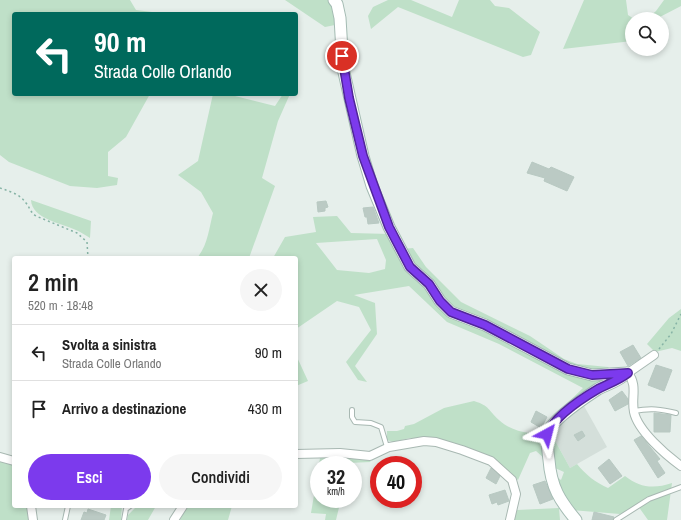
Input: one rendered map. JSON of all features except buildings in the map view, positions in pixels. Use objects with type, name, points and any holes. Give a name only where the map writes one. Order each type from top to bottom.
[{"type":"street","points":[[334,0],[337,4],[340,18],[343,68],[363,156],[389,227],[410,267],[429,284],[440,301],[451,312],[485,325],[568,369],[592,375],[628,373]]},
{"type":"street","points":[[576,520],[561,502],[554,486],[550,470],[547,434],[553,425],[569,410],[654,355]]},
{"type":"street","points":[[628,373],[633,381],[634,411],[643,428],[655,443],[681,466]]},
{"type":"street","points":[[298,454],[340,453],[370,456],[387,448],[410,442],[436,442],[491,461],[512,480],[516,494],[510,520]]},
{"type":"street","points":[[0,457],[12,460]]},
{"type":"street","points":[[31,508],[33,520]]},
{"type":"street","points":[[174,520],[182,508]]},
{"type":"lane","points":[[634,411],[649,408],[660,408],[676,413]]},
{"type":"lane","points":[[352,410],[352,417],[355,422],[371,423],[381,427],[387,448]]},
{"type":"lane","points":[[616,520],[649,499],[681,487]]},
{"type":"lane","points":[[65,520],[68,508]]},
{"type":"lane","points":[[124,520],[127,508]]},
{"type":"path","points":[[0,188],[18,194],[26,202],[30,212],[36,216],[77,233],[87,242],[88,256]]},
{"type":"path","points":[[654,355],[671,334],[681,314]]},
{"type":"shaded area","points":[[584,406],[607,447],[570,468],[552,435],[569,417]]},
{"type":"green space","points":[[0,0],[130,0],[136,10],[152,12],[12,12],[12,96],[149,96],[126,137],[108,152],[108,176],[118,178],[117,185],[97,188],[70,186],[9,162],[0,155]]},
{"type":"green space","points":[[285,0],[330,0],[335,8],[335,25],[325,27]]},
{"type":"green space","points":[[388,0],[411,0],[452,17],[459,0],[490,0],[495,6],[509,8],[540,32],[531,55],[523,57],[398,7],[371,29],[368,16],[373,7]]},
{"type":"green space","points":[[584,0],[626,0],[628,12],[625,12],[625,42],[563,49]]},
{"type":"green space","points":[[664,0],[681,0],[681,6],[669,12],[655,12]]},
{"type":"green space","points":[[213,96],[235,96],[275,106],[282,96],[289,96],[278,121],[262,178],[275,186],[250,256],[199,256],[204,248],[213,213],[201,192],[178,175],[198,161]]},
{"type":"green space","points":[[31,200],[91,221],[90,238],[78,231],[48,220],[36,212]]},
{"type":"green space","points":[[337,216],[351,233],[390,234],[439,302],[603,381],[602,385],[555,415],[583,388],[499,344],[447,322],[409,286],[354,295],[375,303],[377,334],[355,366],[367,382],[358,380],[346,362],[371,330],[359,307],[337,301],[298,328],[298,256],[274,256],[285,237],[316,232],[313,217]],"holes":[[[377,239],[386,260],[385,269],[369,273],[337,270],[316,243]]]},
{"type":"green space","points":[[413,248],[426,267],[461,302],[530,336],[564,359],[577,364],[608,367],[610,369],[582,371],[455,307],[433,288],[402,249]]},
{"type":"green space","points":[[681,309],[681,351],[672,348],[655,352],[647,344],[669,318]]},
{"type":"green space","points":[[298,359],[308,381],[298,385]]},
{"type":"green space","points":[[474,401],[486,407],[499,420],[511,428],[524,432],[552,435],[570,468],[577,464],[591,478],[608,488],[625,476],[636,483],[653,487],[672,483],[667,520],[648,520],[638,506],[620,514],[571,510],[553,474],[561,480],[564,472],[555,468],[536,451],[530,453],[518,480],[489,457],[431,438],[410,438],[393,442],[387,440],[387,431],[404,429],[405,426],[414,424],[444,408]]},
{"type":"green space","points":[[327,455],[340,456],[312,456]]},
{"type":"green space","points":[[310,456],[310,458],[298,457]]},
{"type":"green space","points":[[0,458],[12,463],[12,508],[30,508],[32,520],[0,520]]},
{"type":"green space","points":[[362,458],[366,458],[370,462],[362,462]]},
{"type":"green space","points":[[111,508],[122,508],[121,520],[109,520]]},
{"type":"green space","points":[[135,508],[155,508],[148,520],[127,520],[128,515]]},
{"type":"green space","points":[[186,508],[231,508],[228,520],[180,520]]},
{"type":"green space","points":[[312,508],[339,508],[336,520],[325,520],[326,514],[311,513]]},
{"type":"green space","points":[[559,508],[560,520],[514,520],[517,510]]},
{"type":"route","points":[[342,56],[349,98],[372,186],[389,227],[410,267],[429,284],[440,301],[451,312],[485,325],[568,369],[592,375],[628,373],[613,383],[598,390],[569,410],[549,429],[547,434]]}]
